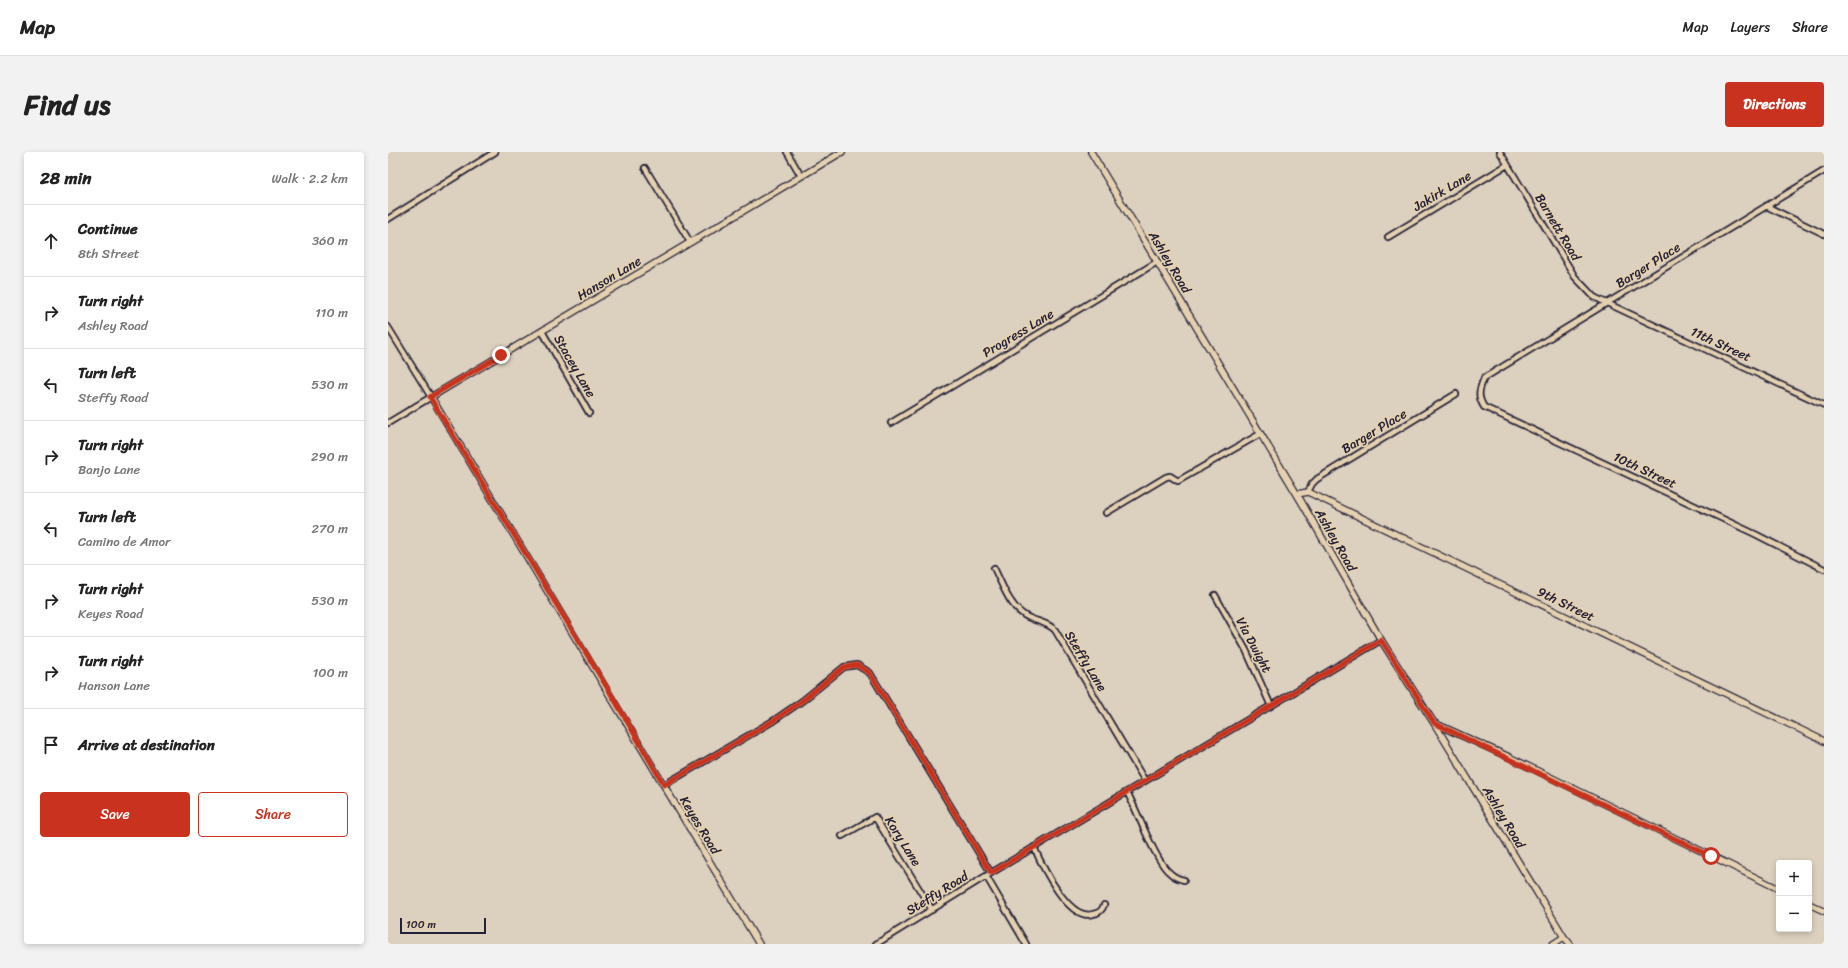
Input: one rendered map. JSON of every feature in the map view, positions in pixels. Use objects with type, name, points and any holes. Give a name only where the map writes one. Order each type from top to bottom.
[{"type":"street","points":[[388,219],[495,152]]},
{"type":"street","points":[[787,152],[801,176]]},
{"type":"street","name":"Hanson Lane","points":[[388,423],[842,152]]},
{"type":"street","name":"Ashley Road","points":[[1091,152],[1297,494],[1381,640],[1434,723],[1564,937],[1570,944]]},
{"type":"street","name":"Barnett Road","points":[[1500,152],[1575,277],[1594,297],[1608,304]]},
{"type":"street","name":"Jakirk Lane","points":[[1388,237],[1507,165]]},
{"type":"street","points":[[645,168],[690,242]]},
{"type":"street","name":"Barger Place","points":[[1484,378],[1608,304],[1824,171]]},
{"type":"street","points":[[1766,206],[1824,234]]},
{"type":"street","name":"Progress Lane","points":[[891,423],[1157,262]]},
{"type":"street","name":"11th Street","points":[[1608,304],[1824,405]]},
{"type":"street","name":"Keyes Road","points":[[388,327],[614,699],[760,944]]},
{"type":"street","name":"Stacey Lane","points":[[542,331],[589,413]]},
{"type":"street","name":"10th Street","points":[[1484,378],[1478,392],[1479,400],[1484,407],[1755,534],[1824,569]]},
{"type":"street","name":"Barger Place","points":[[1308,492],[1312,484],[1317,479],[1456,394]]},
{"type":"street","points":[[1106,513],[1166,477],[1170,476],[1178,481],[1260,434]]},
{"type":"street","points":[[1297,494],[1308,492]]},
{"type":"street","name":"9th Street","points":[[1308,492],[1824,741]]},
{"type":"street","name":"Steffy Lane","points":[[994,568],[1016,609],[1032,619],[1047,624],[1055,630],[1145,781]]},
{"type":"street","name":"Via Dwight","points":[[1215,595],[1246,650],[1271,706]]},
{"type":"street","name":"Steffy Road","points":[[876,944],[1034,847],[1381,640]]},
{"type":"street","points":[[664,785],[773,721],[802,701],[844,667],[857,665],[864,668],[872,677],[991,873]]},
{"type":"street","points":[[1434,723],[1509,757],[1776,888]]},
{"type":"street","points":[[1127,792],[1156,854],[1164,867],[1169,873],[1184,880]]},
{"type":"street","name":"Kory Lane","points":[[842,836],[875,817],[932,910]]},
{"type":"street","points":[[1034,847],[1055,887],[1062,897],[1078,913],[1087,916],[1092,915],[1098,913],[1104,905]]},
{"type":"street","points":[[986,876],[1026,944]]},
{"type":"street","points":[[1812,905],[1824,911]]},
{"type":"street","points":[[1553,944],[1564,937]]},
{"type":"route","points":[[501,355],[430,397],[614,699],[664,785],[773,721],[802,701],[844,667],[857,665],[870,673],[991,873],[1381,640],[1434,723],[1509,757],[1711,856]]}]
